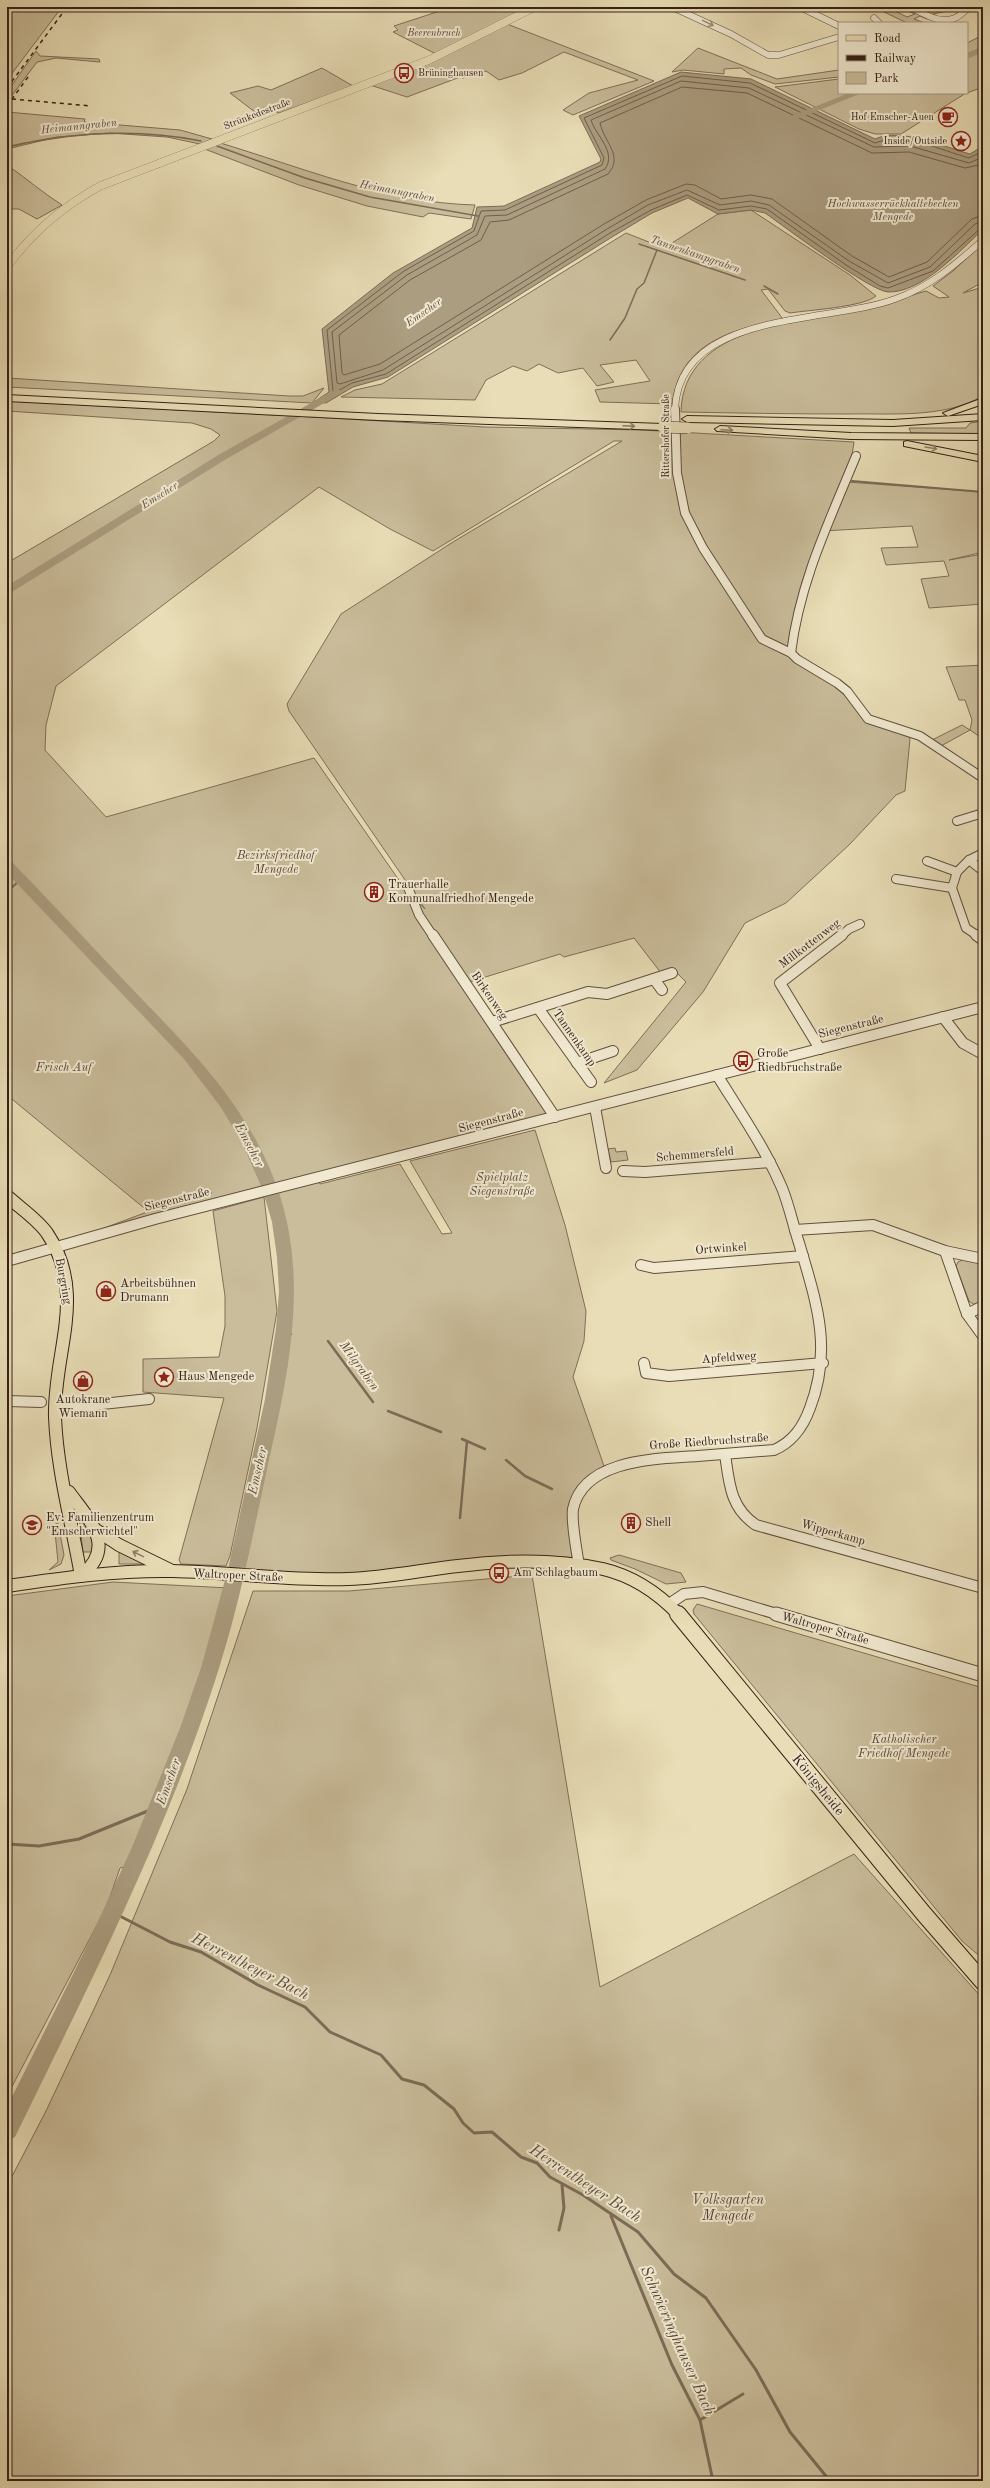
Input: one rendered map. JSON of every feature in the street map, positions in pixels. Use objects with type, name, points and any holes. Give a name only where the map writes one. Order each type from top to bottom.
[{"type":"highway","points":[[7,392],[176,404]]},
{"type":"highway","points":[[7,398],[348,408],[688,424],[851,436],[983,437]]},
{"type":"highway","points":[[688,424],[716,420],[927,416],[954,412],[983,401]]},
{"type":"highway","points":[[206,405],[264,411],[338,415],[663,423]]},
{"type":"highway","points":[[716,420],[893,423],[983,417]]},
{"type":"highway","points":[[851,436],[938,449],[983,459]]},
{"type":"main road","name":"Strünkedestraße","points":[[7,267],[20,248],[50,218],[70,202],[100,186],[429,60],[535,7]]},
{"type":"main road","name":"Burgring","points":[[7,1196],[43,1229],[55,1247],[60,1260],[69,1301],[55,1409]]},
{"type":"main road","points":[[55,1409],[57,1442],[81,1576],[93,1567],[100,1554],[100,1542],[66,1487]]},
{"type":"main road","points":[[92,1527],[119,1545],[173,1571]]},
{"type":"main road","name":"Waltroper Straße","points":[[7,1586],[115,1572],[173,1571],[263,1578],[350,1579],[475,1564],[513,1562],[605,1569],[626,1576],[652,1590]]},
{"type":"main road","name":"Königsheide","points":[[652,1590],[669,1604],[924,1914],[983,1982]]},
{"type":"street","points":[[672,7],[731,34],[770,56],[779,55],[838,37]]},
{"type":"street","points":[[800,7],[838,26]]},
{"type":"street","points":[[910,7],[933,17],[950,20],[970,7]]},
{"type":"street","points":[[874,18],[878,22]]},
{"type":"street","name":"Rittershofer Straße","points":[[983,240],[944,276],[918,291],[877,305],[751,328],[730,336],[704,352],[691,363],[680,380],[675,406],[676,479],[687,518],[759,635],[777,648],[790,653],[847,691],[868,719],[920,736],[983,778]]},
{"type":"street","points":[[790,653],[795,622],[805,582],[856,456]]},
{"type":"street","points":[[957,821],[983,812]]},
{"type":"street","points":[[981,938],[966,928],[952,888],[957,872],[969,860],[983,853]]},
{"type":"street","points":[[969,860],[983,871]]},
{"type":"street","points":[[927,861],[957,872]]},
{"type":"street","points":[[896,878],[952,888]]},
{"type":"street","name":"Birkenweg","points":[[407,885],[419,915],[555,1117]]},
{"type":"street","name":"Millkottenweg","points":[[820,1049],[780,983],[828,948],[849,929],[860,924]]},
{"type":"street","name":"Tannenkamp","points":[[492,1022],[588,992],[606,994],[672,974]]},
{"type":"street","points":[[654,979],[662,990]]},
{"type":"street","name":"Siegenstraße","points":[[7,1262],[55,1247],[250,1196],[983,1007]]},
{"type":"street","name":"Tannenkamp","points":[[538,1008],[591,1082]]},
{"type":"street","points":[[943,1017],[963,1043],[983,1054]]},
{"type":"street","points":[[577,1063],[612,1051]]},
{"type":"street","name":"Große Riedbruchstraße","points":[[579,1566],[573,1510],[574,1503],[584,1488],[598,1475],[628,1463],[645,1460],[774,1450],[786,1446],[795,1438],[803,1425],[818,1392],[824,1363],[823,1343],[817,1304],[783,1190],[770,1162],[717,1075]]},
{"type":"street","points":[[595,1107],[606,1168]]},
{"type":"street","name":"Schemmersfeld","points":[[623,1171],[645,1172],[770,1162]]},
{"type":"street","points":[[795,1230],[873,1225],[945,1251],[983,1259]]},
{"type":"street","points":[[945,1251],[967,1314],[983,1336]]},
{"type":"street","name":"Ortwinkel","points":[[641,1266],[654,1268],[803,1256]]},
{"type":"street","points":[[967,1314],[983,1306]]},
{"type":"street","name":"Apfeldweg","points":[[644,1364],[646,1373],[669,1376],[824,1363]]},
{"type":"street","points":[[55,1409],[149,1399]]},
{"type":"street","points":[[7,1401],[41,1402]]},
{"type":"street","name":"Wipperkamp","points":[[725,1454],[733,1501],[743,1518],[756,1525],[983,1588]]},
{"type":"street","name":"Waltroper Straße","points":[[669,1604],[683,1593],[693,1591],[703,1592],[983,1675]]},
{"type":"green space","points":[[7,7],[62,7],[7,80]]},
{"type":"green space","name":"Beerenbruch","points":[[452,7],[527,7],[436,54],[393,32],[398,30],[394,26]]},
{"type":"green space","points":[[884,7],[890,7],[889,8],[907,17],[915,14],[908,11],[912,10],[931,18],[927,19],[920,16],[914,19],[922,22],[905,22],[882,11],[888,9]]},
{"type":"green space","points":[[954,7],[952,10],[933,14],[937,16],[935,16],[919,8]]},
{"type":"green space","points":[[954,7],[968,7],[964,9]]},
{"type":"green space","points":[[507,24],[654,81],[573,115],[563,110],[589,93],[638,80],[564,52],[522,73],[499,80],[486,71],[463,78],[460,77],[407,97],[370,85]]},
{"type":"green space","points":[[983,35],[983,87],[968,93],[968,42]]},
{"type":"green space","points":[[698,48],[777,79],[838,70],[838,77],[775,84],[751,75],[741,68],[724,69],[724,74],[683,70],[672,72]]},
{"type":"green space","points":[[36,51],[40,56],[99,59],[100,62],[56,58],[37,62],[7,102],[7,92]]},
{"type":"green space","points":[[322,68],[353,86],[279,113],[266,107],[255,112],[230,93],[258,86],[271,90]]},
{"type":"green space","points":[[838,79],[838,94],[964,94],[901,134],[875,134],[859,129],[775,87]]},
{"type":"green space","points":[[7,112],[85,119],[84,122],[180,130],[212,139],[200,144],[167,137],[110,133],[57,137],[7,149]]},
{"type":"green space","points":[[217,142],[376,191],[442,203],[475,205],[471,219],[429,213],[423,217],[367,206],[299,185],[202,148]]},
{"type":"green space","points":[[7,165],[62,205],[37,219],[19,209],[7,209]]},
{"type":"green space","points":[[751,210],[850,275],[876,296],[860,303],[835,308],[790,313],[785,311],[768,289],[761,290],[783,319],[744,328],[711,343],[697,353],[685,367],[677,383],[672,404],[600,402],[595,390],[650,381],[636,360],[600,365],[614,382],[597,386],[583,368],[558,373],[539,364],[527,371],[513,366],[486,380],[475,400],[341,397],[355,390],[382,384],[626,233],[664,248],[718,214]]},
{"type":"green space","points":[[983,243],[983,282],[963,293],[983,287],[983,396],[967,403],[934,412],[898,414],[681,412],[687,383],[702,360],[724,344],[751,332],[781,324],[868,309],[926,291],[939,298],[949,297],[933,286],[953,271]]},
{"type":"green space","points":[[7,378],[289,396],[303,396],[324,388],[312,403],[7,387]]},
{"type":"green space","points":[[7,401],[293,416],[267,432],[295,416],[485,427],[642,430],[854,442],[848,482],[983,492],[983,552],[949,560],[983,554],[983,604],[929,608],[921,579],[949,576],[944,561],[886,565],[881,548],[918,547],[912,526],[822,531],[802,582],[788,656],[838,687],[864,720],[907,734],[910,739],[905,791],[896,795],[849,845],[786,903],[745,923],[703,992],[637,1070],[604,1083],[686,982],[673,969],[661,973],[634,938],[564,957],[560,954],[466,983],[549,1114],[315,1175],[320,1184],[400,1164],[442,1234],[452,1233],[410,1161],[535,1130],[565,1225],[586,1311],[584,1341],[573,1377],[604,1466],[588,1478],[578,1489],[572,1499],[569,1510],[572,1534],[579,1566],[531,1563],[375,1578],[235,1576],[281,1361],[288,1280],[282,1231],[269,1184],[245,1133],[226,1105],[262,1186],[91,1233],[147,1212],[212,1193],[144,1208],[7,1095],[7,563],[214,441],[220,435],[211,429],[192,423],[7,411]],"holes":[[[614,441],[622,441],[453,542],[341,614],[287,704],[289,711],[425,909],[401,883],[314,758],[106,817],[45,750],[46,725],[56,686],[319,487],[390,529],[433,551]]]},
{"type":"green space","points":[[983,421],[983,434],[911,433],[909,428],[966,428],[970,423]]},
{"type":"green space","points":[[983,665],[983,739],[970,730],[972,720],[965,700],[959,700],[946,667]]},
{"type":"green space","points":[[962,725],[970,730],[941,746],[930,741]]},
{"type":"green space","points":[[615,1148],[616,1152],[626,1151],[628,1160],[611,1162],[608,1149]]},
{"type":"green space","points":[[264,1197],[277,1311],[257,1428],[230,1556],[226,1566],[181,1564],[179,1560],[224,1398],[143,1392],[143,1359],[219,1357],[225,1326],[225,1296],[213,1211]]},
{"type":"green space","points":[[962,1260],[983,1262],[983,1304],[973,1304],[969,1301],[956,1266],[958,1262]]},
{"type":"green space","points":[[79,1517],[89,1528],[96,1552],[83,1552]]},
{"type":"green space","points":[[57,1518],[64,1555],[61,1564],[49,1570],[58,1562],[55,1532]]},
{"type":"green space","points":[[119,1548],[144,1564],[119,1564]]},
{"type":"green space","points":[[619,1555],[681,1573],[686,1582],[666,1584],[635,1569],[611,1560],[610,1558]]},
{"type":"green space","name":"Volksgarten Mengede","points":[[532,1575],[600,1987],[854,1854],[983,1999],[983,2481],[7,2481],[7,2186],[46,2111],[110,1975],[187,1789],[253,1591],[349,1591]]},
{"type":"green space","points":[[113,1582],[229,1588],[160,1792],[130,1865],[120,1868],[106,1908],[7,2096],[7,1596]]},
{"type":"green space","name":"Katholischer Friedhof Mengede","points":[[697,1604],[983,1688],[983,1959],[962,1941],[694,1614],[693,1610]]},
{"type":"water","name":"Hochwasserrückhaltebecken Mengede","points":[[681,72],[751,79],[875,139],[897,135],[910,137],[922,139],[970,154],[983,146],[983,229],[940,269],[927,278],[914,286],[888,292],[878,289],[846,270],[765,213],[751,210],[718,214],[688,198],[652,213],[388,377],[353,387],[326,403],[314,402],[329,392],[322,329],[393,273],[472,228],[477,207],[504,206],[600,162],[601,159],[579,116]]},
{"type":"waterway","name":"Emscher","points":[[968,56],[983,49]]},
{"type":"waterway","name":"Emscher","points":[[794,117],[854,94]]},
{"type":"waterway","name":"Heimanngraben","points":[[7,147],[80,135],[128,133],[152,134],[201,141]]},
{"type":"waterway","name":"Heimanngraben","points":[[217,146],[305,178],[370,197],[478,216]]},
{"type":"waterway","name":"Tannenkampgraben","points":[[639,244],[657,250]]},
{"type":"waterway","points":[[610,340],[625,318],[637,289],[644,283],[657,250]]},
{"type":"waterway","name":"Tannenkampgraben","points":[[657,250],[745,280]]},
{"type":"waterway","name":"Tannenkampgraben","points":[[764,286],[778,294]]},
{"type":"waterway","name":"Emscher","points":[[7,591],[224,456],[336,392]]},
{"type":"waterway","points":[[852,481],[983,492]]},
{"type":"waterway","name":"Emscher","points":[[7,865],[189,1056],[226,1102],[251,1144],[270,1188],[280,1222],[285,1257],[287,1292],[285,1328],[267,1434],[237,1569],[210,1668],[167,1787],[117,1903],[7,2130]]},
{"type":"waterway","points":[[7,892],[21,879]]},
{"type":"waterway","name":"Milgraben","points":[[284,1333],[291,1334]]},
{"type":"waterway","name":"Milgraben","points":[[328,1341],[373,1402]]},
{"type":"waterway","name":"Milgraben","points":[[388,1411],[441,1432]]},
{"type":"waterway","name":"Milgraben","points":[[462,1439],[467,1441]]},
{"type":"waterway","points":[[460,1518],[467,1441]]},
{"type":"waterway","name":"Milgraben","points":[[467,1441],[485,1449]]},
{"type":"waterway","name":"Milgraben","points":[[506,1460],[525,1476],[552,1489]]},
{"type":"waterway","points":[[7,1844],[39,1846],[79,1839],[160,1806]]},
{"type":"waterway","name":"Herrentheyer Bach","points":[[112,1912],[170,1942],[201,1952],[258,1985],[305,2007],[330,2032],[381,2055],[402,2079],[424,2085],[454,2109],[463,2123],[474,2133],[492,2132],[521,2157],[537,2163],[550,2177],[583,2195],[638,2232],[674,2274],[706,2298],[756,2370],[790,2432],[830,2481]]},
{"type":"waterway","points":[[559,2230],[564,2208],[562,2185]]},
{"type":"waterway","name":"Schwieringhauser Bach","points":[[611,2216],[672,2365],[700,2420]]},
{"type":"waterway","points":[[700,2420],[743,2394]]},
{"type":"waterway","name":"Schwieringhauser Bach","points":[[700,2420],[713,2481]]},
{"type":"railway","points":[[7,88],[67,7]]},
{"type":"railway","points":[[12,99],[28,77]]},
{"type":"railway","points":[[7,106],[12,99]]},
{"type":"railway","points":[[12,99],[91,106]]},
{"type":"place","name":"Brüninghausen","points":[[404,73]]},
{"type":"place","name":"Hof Emscher-Auen","points":[[948,117]]},
{"type":"place","name":"Inside/Outside","points":[[961,141]]},
{"type":"place","name":"Trauerhalle Kommunalfriedhof Mengede","points":[[374,892]]},
{"type":"place","name":"Große Riedbruchstraße","points":[[743,1061]]},
{"type":"place","name":"Arbeitsbühnen Drumann","points":[[106,1291]]},
{"type":"place","name":"Haus Mengede","points":[[164,1377]]},
{"type":"place","name":"Autokrane Wiemann","points":[[83,1381]]},
{"type":"place","name":"Shell","points":[[631,1523]]},
{"type":"place","name":"Ev. Familienzentrum \"Emscherwichtel\"","points":[[32,1525]]},
{"type":"place","name":"Am Schlagbaum","points":[[499,1573]]},
{"type":"park label","name":"Bezirksfriedhof Mengede","points":[[276,863]]},
{"type":"park label","name":"Frisch Auf","points":[[64,1068]]},
{"type":"park label","name":"Spielplatz Siegenstraße","points":[[502,1185]]}]
